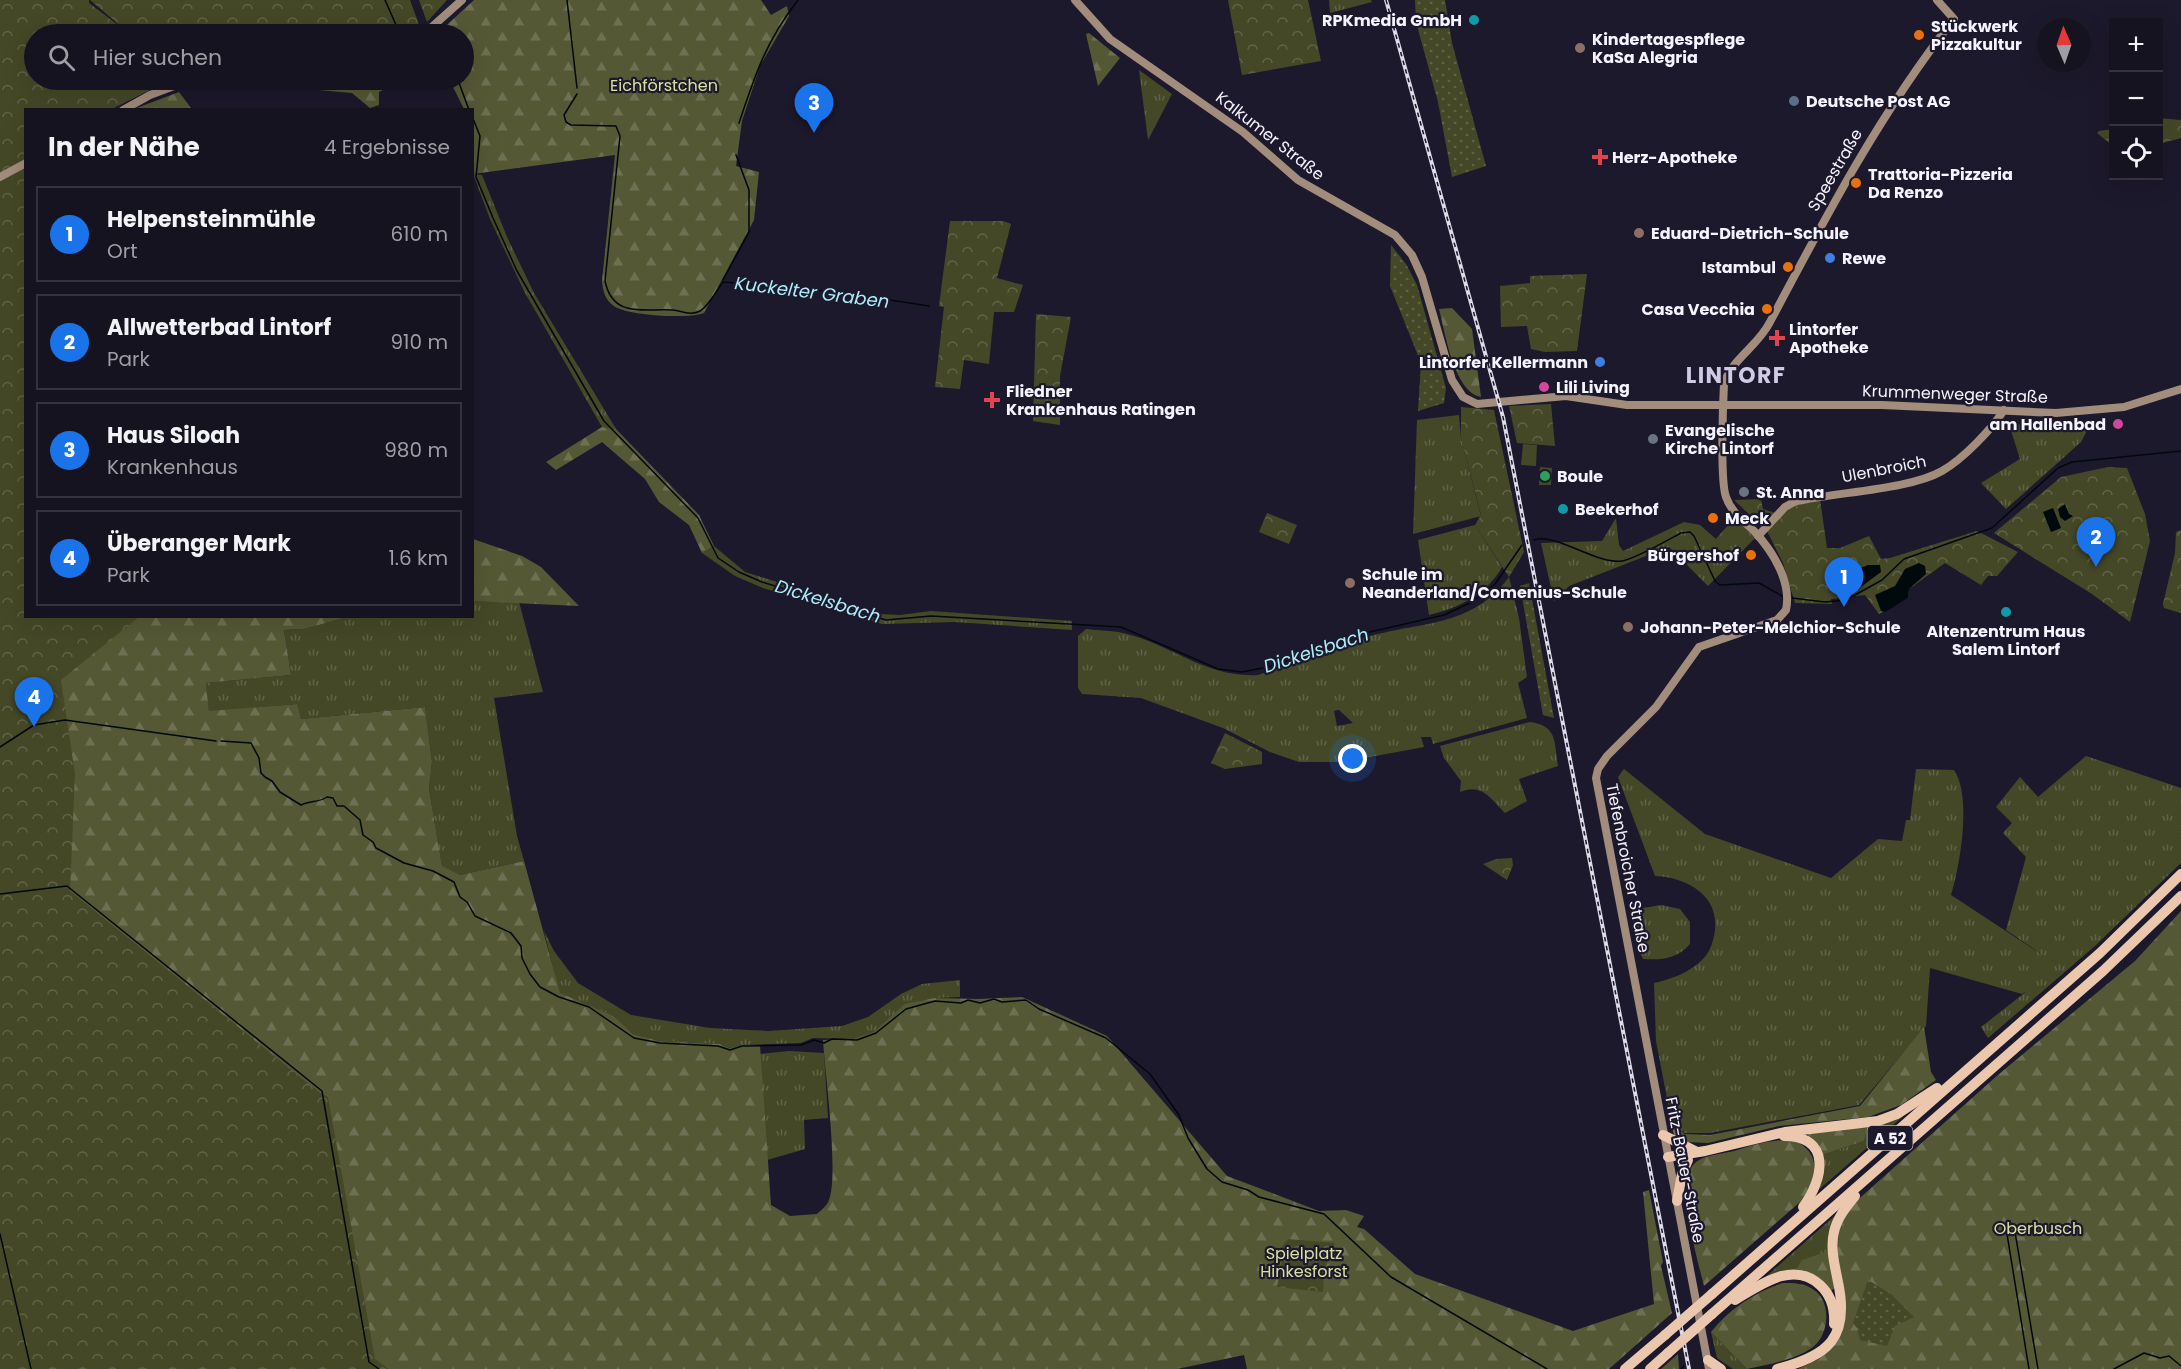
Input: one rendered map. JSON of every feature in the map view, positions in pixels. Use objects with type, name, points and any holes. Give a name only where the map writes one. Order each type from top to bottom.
[{"type":"highway","name":"A 52","points":[[1625,1369],[2100,953],[2181,874]]},
{"type":"highway","name":"A 52","points":[[1650,1369],[2103,971],[2181,896]]},
{"type":"highway","points":[[1668,1160],[1803,1129],[1858,1125],[1897,1114],[1989,1051]]},
{"type":"highway","points":[[1663,1135],[1696,1154]]},
{"type":"highway","points":[[1772,1136],[1790,1136],[1806,1141],[1818,1156],[1820,1165],[1820,1176],[1810,1197],[1791,1224]]},
{"type":"highway","points":[[1677,1201],[1682,1174],[1696,1154]]},
{"type":"highway","points":[[1777,1369],[1819,1355],[1837,1335],[1842,1309],[1834,1264],[1833,1233],[1845,1208],[1872,1175]]},
{"type":"highway","points":[[1712,1314],[1772,1279],[1794,1274],[1811,1279],[1826,1290],[1832,1302],[1834,1323],[1825,1343],[1805,1360]]},
{"type":"highway","points":[[1708,1364],[1721,1369]]},
{"type":"main road","points":[[435,24],[462,0]]},
{"type":"main road","name":"Kalkumer Straße","points":[[1075,0],[1110,39],[1243,132],[1298,180],[1381,225],[1399,240],[1412,255],[1422,277],[1452,380],[1457,391],[1470,402],[1487,404],[1547,397],[1577,397]]},
{"type":"main road","name":"Speestraße","points":[[1787,607],[1786,592],[1778,565],[1758,536],[1733,511],[1724,494],[1724,383],[1729,371],[1762,336],[1858,159],[1919,63],[1954,19],[1937,0]]},
{"type":"main road","points":[[127,108],[163,90]]},
{"type":"main road","points":[[0,177],[24,164]]},
{"type":"main road","name":"Krummenweger Straße","points":[[1577,397],[1627,405],[1882,405],[2084,412],[2134,405],[2181,389]]},
{"type":"main road","name":"Ulenbroich","points":[[1758,536],[1785,507],[1794,502],[1893,484],[1941,472],[1994,425],[2004,410]]},
{"type":"main road","name":"Tiefenbroicher Straße","points":[[1633,976],[1596,786],[1598,769],[1607,756],[1656,707],[1699,647],[1777,620],[1787,607]]},
{"type":"main road","name":"Fritz-Bauer-Straße","points":[[1633,976],[1708,1364]]},
{"type":"green space","points":[[0,0],[89,0],[89,3],[117,24],[24,24],[24,90],[150,90],[114,108],[24,108],[24,618],[138,618],[61,680],[75,774],[70,891],[320,1093],[328,1097],[375,1359],[389,1369],[0,1369]]},
{"type":"green space","points":[[90,0],[410,0],[419,24],[118,24]]},
{"type":"green space","points":[[419,0],[447,0],[427,22]]},
{"type":"green space","name":"Eichförstchen","points":[[474,0],[761,0],[771,15],[787,6],[789,16],[760,66],[742,121],[736,166],[759,172],[754,220],[704,313],[658,316],[631,312],[614,306],[607,298],[602,281],[615,155],[474,174],[474,108],[464,108],[454,90],[474,90],[474,24],[448,24]]},
{"type":"green space","points":[[1228,0],[1308,0],[1321,61],[1242,75]]},
{"type":"green space","points":[[1329,0],[1371,0],[1372,2],[1330,13]]},
{"type":"green space","points":[[1415,0],[1445,0],[1452,43],[1486,166],[1452,177],[1438,102],[1416,22]]},
{"type":"green space","points":[[1089,33],[1120,58],[1098,86],[1086,34]]},
{"type":"green space","points":[[1139,70],[1172,94],[1148,140]]},
{"type":"green space","points":[[319,90],[383,90],[379,92],[379,105],[370,108],[352,93]]},
{"type":"green space","points":[[179,92],[191,108],[137,108]]},
{"type":"green space","points":[[2163,118],[2181,120],[2181,138],[2163,143]]},
{"type":"green space","points":[[2109,130],[2109,143],[2097,133]]},
{"type":"green space","points":[[474,174],[482,175],[507,237],[534,293],[616,429],[602,427],[524,291],[490,219]]},
{"type":"green space","points":[[0,181],[24,583],[24,618],[344,618],[304,629],[284,630],[291,675],[206,683],[209,711],[297,704],[301,719],[425,707],[432,762],[429,789],[442,866],[460,875],[524,861],[560,993],[614,1016],[633,1034],[660,1041],[720,1044],[730,1048],[741,1045],[760,1045],[771,1205],[790,1216],[817,1214],[829,1200],[833,1169],[823,1040],[852,1039],[875,1031],[905,1004],[934,998],[1022,997],[1107,1036],[1227,1176],[1319,1211],[1346,1210],[1364,1216],[1357,1227],[1364,1229],[1415,1274],[1573,1331],[1654,1304],[1643,1192],[1649,1190],[1663,1262],[1661,1266],[1672,1313],[1609,1369],[1247,1369],[1244,1355],[1177,1369],[0,1369]]},
{"type":"green space","points":[[950,221],[1003,221],[1011,224],[997,278],[1023,285],[1014,312],[994,312],[989,364],[964,360],[960,389],[935,387],[944,307],[939,306]]},
{"type":"green space","points":[[1391,245],[1406,264],[1417,285],[1446,388],[1444,403],[1418,411],[1421,363],[1390,286]]},
{"type":"green space","points":[[1587,274],[1577,351],[1545,352],[1531,349],[1527,326],[1501,327],[1500,286],[1530,283],[1530,276]]},
{"type":"green space","points":[[1452,308],[1472,329],[1481,397],[1472,393],[1464,384],[1452,360],[1439,309]]},
{"type":"green space","points":[[1036,314],[1071,317],[1060,376],[1060,425],[1033,421]]},
{"type":"green space","points":[[1551,404],[1555,446],[1517,443],[1509,406]]},
{"type":"green space","points":[[1461,407],[1494,410],[1524,552],[1509,577],[1475,525],[1481,515],[1461,438]]},
{"type":"green space","points":[[1459,415],[1461,438],[1481,516],[1413,534],[1417,420]]},
{"type":"green space","points":[[2009,424],[2090,425],[2081,442],[2006,509],[1981,483],[2020,459]]},
{"type":"green space","points":[[602,427],[616,429],[699,515],[714,546],[702,553],[689,525],[659,502],[645,479],[602,442],[556,470],[546,462]]},
{"type":"green space","points":[[1523,444],[1537,445],[1536,466],[1521,465]]},
{"type":"green space","name":"Boule","points":[[1540,467],[1552,468],[1551,485],[1539,485]]},
{"type":"green space","points":[[2108,467],[2127,468],[2145,514],[2150,541],[2130,622],[2092,594],[1994,533],[2061,477]]},
{"type":"green space","points":[[1761,499],[1763,509],[1781,515],[1793,506],[1820,499],[1827,548],[1840,548],[1869,536],[1881,559],[1890,558],[1977,531],[2018,552],[1997,576],[1988,576],[1981,585],[1945,563],[1909,589],[1908,598],[1879,614],[1865,595],[1831,599],[1832,604],[1795,603],[1783,563],[1767,531],[1734,500]]},
{"type":"green space","points":[[1416,506],[1426,507],[1425,531],[1414,530]]},
{"type":"green space","points":[[1267,513],[1297,525],[1289,544],[1259,532]]},
{"type":"green space","points":[[1735,517],[1755,538],[1708,586],[1669,547],[1569,586],[1554,601],[1541,543],[1602,541],[1616,518],[1619,545],[1623,551],[1684,522],[1700,525],[1716,539]]},
{"type":"green space","points":[[1475,525],[1502,567],[1488,585],[1471,598],[1461,604],[1429,615],[1418,540]]},
{"type":"green space","points":[[2181,530],[2181,613],[2164,608],[2163,604],[2175,553],[2176,532]]},
{"type":"green space","points":[[474,539],[522,556],[541,567],[579,606],[474,601]]},
{"type":"green space","points":[[714,546],[745,572],[878,614],[900,615],[931,611],[1072,621],[1072,630],[955,622],[882,624],[763,588],[735,576],[702,553]]},
{"type":"green space","points":[[1509,577],[1519,618],[1527,677],[1518,683],[1527,718],[1433,744],[1431,737],[1421,737],[1424,747],[1343,762],[1299,762],[1270,752],[1223,728],[1141,698],[1082,694],[1078,688],[1078,636],[1086,629],[1118,632],[1140,638],[1221,671],[1239,675],[1258,675],[1364,638],[1461,615],[1494,594]],"holes":[[[1339,710],[1353,723],[1337,726],[1334,711]]]},
{"type":"green space","points":[[1529,583],[1554,718],[1543,715],[1520,586]]},
{"type":"green space","points":[[474,601],[519,602],[543,692],[494,698],[517,836],[524,861],[460,875],[442,867],[429,789],[432,762],[425,707],[301,719],[296,704],[209,712],[206,683],[291,675],[284,630],[304,629],[344,618],[474,618]]},
{"type":"green space","points":[[1530,722],[1546,727],[1550,731],[1555,743],[1558,766],[1519,779],[1527,801],[1505,813],[1490,797],[1480,791],[1474,789],[1460,792],[1461,781],[1444,758],[1440,746]]},
{"type":"green space","points":[[1225,733],[1262,752],[1262,764],[1225,769],[1211,763]]},
{"type":"green space","points":[[2086,756],[2181,788],[2181,863],[2095,946],[1988,1038],[1981,1027],[2027,991],[2022,994],[1930,968],[1926,1026],[1859,1105],[1710,1133],[1685,1133],[1672,1124],[1656,1041],[1654,983],[1680,975],[1703,959],[1713,942],[1715,917],[1706,897],[1698,890],[1678,880],[1655,876],[1618,777],[1624,769],[1705,834],[1831,878],[1878,839],[1902,841],[1906,820],[1910,820],[1916,769],[1954,770],[1962,796],[1963,831],[1951,895],[2047,958],[2006,930],[2026,857],[2003,833],[2012,823],[1996,807],[2020,777],[2038,797]]},
{"type":"green space","points":[[1512,858],[1513,865],[1507,880],[1483,864],[1496,859]]},
{"type":"green space","points":[[1661,905],[1680,909],[1690,922],[1690,944],[1680,953],[1669,958],[1643,959],[1638,948],[1631,910]]},
{"type":"green space","name":"Oberbusch","points":[[2181,911],[2181,1369],[1798,1369],[1819,1359],[1839,1338],[1837,1250],[1840,1225],[1853,1204],[1999,1074],[2135,961]]},
{"type":"green space","points":[[544,931],[554,951],[578,983],[631,1015],[710,1028],[768,1031],[842,1026],[868,1017],[901,994],[922,984],[960,980],[960,997],[920,1001],[875,1031],[852,1039],[813,1038],[801,1043],[741,1045],[731,1048],[720,1044],[660,1041],[633,1034],[614,1016],[559,993]]},
{"type":"green space","points":[[1924,1027],[1931,1072],[1936,1080],[1901,1105],[1868,1117],[1779,1126],[1708,1143],[1685,1142],[1674,1135],[1671,1124],[1685,1134],[1710,1135],[1860,1106]]},
{"type":"green space","points":[[789,1051],[824,1053],[828,1118],[804,1120],[805,1149],[767,1160],[760,1054]]},
{"type":"green space","points":[[1908,1112],[1815,1193],[1822,1155],[1864,1141],[1868,1127]]},
{"type":"green space","points":[[1868,1127],[1864,1141],[1822,1155],[1808,1137],[1809,1131]]},
{"type":"green space","points":[[1778,1140],[1793,1140],[1803,1145],[1813,1159],[1814,1176],[1806,1193],[1800,1202],[1704,1286],[1687,1204],[1689,1174],[1694,1164],[1707,1157],[1755,1145]]},
{"type":"green space","points":[[1839,1212],[1829,1251],[1795,1271],[1761,1281]]},
{"type":"green space","name":"Spielplatz Hinkesforst","points":[[1288,1239],[1335,1243],[1324,1272],[1323,1292],[1277,1287],[1282,1261],[1275,1256]]},
{"type":"green space","points":[[1829,1251],[1836,1287],[1830,1292],[1795,1271],[1802,1260]]},
{"type":"green space","points":[[1868,1280],[1891,1294],[1914,1317],[1895,1326],[1887,1346],[1860,1340],[1853,1323]]},
{"type":"green space","points":[[1783,1283],[1807,1286],[1820,1295],[1826,1310],[1822,1335],[1813,1347],[1798,1355],[1747,1369],[1711,1332],[1743,1302]]},
{"type":"green space","points":[[1711,1332],[1747,1369],[1733,1369],[1717,1358]]},
{"type":"green space","points":[[1678,1354],[1679,1369],[1661,1369]]},
{"type":"shaded area","points":[[2065,504],[2069,514],[2073,516],[2065,521],[2060,517],[2058,509]]},
{"type":"shaded area","points":[[2053,508],[2061,528],[2051,532],[2043,512]]},
{"type":"shaded area","points":[[1919,563],[1925,566],[1926,574],[1909,589],[1908,598],[1885,612],[1881,611],[1875,595],[1895,586],[1905,569]]},
{"type":"shaded area","points":[[1868,565],[1880,565],[1881,572],[1850,595],[1843,593],[1839,583],[1842,576]]},
{"type":"waterway","name":"Dickelsbach","points":[[385,0],[396,24]]},
{"type":"waterway","name":"Kuckelter Graben","points":[[567,0],[577,88]]},
{"type":"waterway","points":[[739,123],[769,44],[798,0]]},
{"type":"waterway","name":"Dickelsbach","points":[[462,90],[468,108]]},
{"type":"waterway","name":"Kuckelter Graben","points":[[577,94],[564,115],[566,122],[571,125],[616,126],[620,136],[605,281],[609,293],[622,306],[641,310],[697,312],[706,306],[723,282],[838,292],[929,306]]},
{"type":"waterway","name":"Dickelsbach","points":[[474,121],[480,136],[476,177],[493,218],[517,271],[604,421],[698,518],[718,558],[739,572],[762,582],[886,620],[931,616],[1121,627],[1218,669],[1242,672],[1273,666],[1361,634],[1444,615],[1472,602],[1495,584],[1522,545]]},
{"type":"waterway","points":[[723,280],[749,232],[749,190],[736,155]]},
{"type":"waterway","name":"Dickelsbach","points":[[1792,598],[1825,602],[1846,600],[1882,580],[1904,559],[1992,528],[2058,468],[2072,462],[2181,451]]},
{"type":"waterway","name":"Dickelsbach","points":[[1534,540],[1553,540],[1601,558],[1622,561],[1681,533],[1690,532],[1715,581],[1720,585],[1759,583],[1784,597]]},
{"type":"waterway","points":[[0,747],[34,725],[65,720],[216,741]]},
{"type":"waterway","points":[[221,741],[251,743],[259,758],[261,773],[272,781],[280,792],[301,805],[327,797],[333,798],[337,806],[344,806],[360,820],[363,835],[373,842],[376,848],[404,863],[433,871],[454,882],[460,897],[467,902],[475,916],[511,933],[521,946],[522,958],[540,987],[559,997],[589,1007],[634,1038],[660,1043],[718,1046],[730,1050],[742,1046],[801,1045],[814,1040],[824,1043],[832,1039],[857,1040],[876,1033],[906,1009],[935,1001],[961,1003],[968,1000],[980,1003],[994,999],[1002,1002],[1026,1000],[1039,1009],[1106,1038],[1150,1074],[1179,1115],[1188,1138],[1207,1169],[1222,1182],[1248,1190],[1259,1197],[1324,1214],[1391,1277],[1547,1369]]},
{"type":"waterway","points":[[0,894],[67,886],[322,1091],[369,1362],[379,1369]]},
{"type":"waterway","points":[[2015,1232],[2038,1369]]},
{"type":"waterway","points":[[0,1234],[31,1369]]},
{"type":"waterway","points":[[2007,1234],[2029,1369]]},
{"type":"waterway","points":[[2114,1369],[2144,1353],[2160,1358],[2169,1356],[2181,1366]]},
{"type":"waterway","points":[[1681,1369],[1684,1366]]},
{"type":"railway","points":[[1386,0],[1503,417],[1689,1369]]},
{"type":"place","name":"RPKmedia GmbH","points":[[1474,20]]},
{"type":"place","name":"Stückwerk Pizzakultur","points":[[1919,35]]},
{"type":"place","name":"Kindertagespflege KaSa Alegria","points":[[1580,48]]},
{"type":"place","name":"Deutsche Post AG","points":[[1794,101]]},
{"type":"place","name":"Haus Siloah","points":[[814,133]]},
{"type":"place","name":"Herz-Apotheke","points":[[1600,157]]},
{"type":"place","name":"Trattoria-Pizzeria Da Renzo","points":[[1856,183]]},
{"type":"place","name":"Eduard-Dietrich-Schule","points":[[1639,233]]},
{"type":"place","name":"Rewe","points":[[1830,258]]},
{"type":"place","name":"Istambul","points":[[1788,267]]},
{"type":"place","name":"Casa Vecchia","points":[[1767,309]]},
{"type":"place","name":"Lintorfer Apotheke","points":[[1777,338]]},
{"type":"place","name":"Lintorfer Kellermann","points":[[1600,362]]},
{"type":"place","name":"Lili Living","points":[[1544,387]]},
{"type":"place","name":"Fliedner Krankenhaus Ratingen","points":[[992,400]]},
{"type":"place","name":"am Hallenbad","points":[[2118,424]]},
{"type":"place","name":"Evangelische Kirche Lintorf","points":[[1653,439]]},
{"type":"place","name":"Boule","points":[[1545,476]]},
{"type":"place","name":"St. Anna","points":[[1744,492]]},
{"type":"place","name":"Beekerhof","points":[[1563,509]]},
{"type":"place","name":"Meck","points":[[1713,518]]},
{"type":"place","name":"Bürgershof","points":[[1751,555]]},
{"type":"place","name":"Allwetterbad Lintorf","points":[[2096,567]]},
{"type":"place","name":"Schule im Neanderland/Comenius-Schule","points":[[1350,583]]},
{"type":"place","name":"Helpensteinmühle","points":[[1844,607]]},
{"type":"place","name":"Altenzentrum Haus Salem Lintorf","points":[[2006,612]]},
{"type":"place","name":"Johann-Peter-Melchior-Schule","points":[[1628,627]]},
{"type":"place","name":"Überanger Mark","points":[[34,727]]},
{"type":"district","name":"LINTORF","points":[[1736,375]]}]
